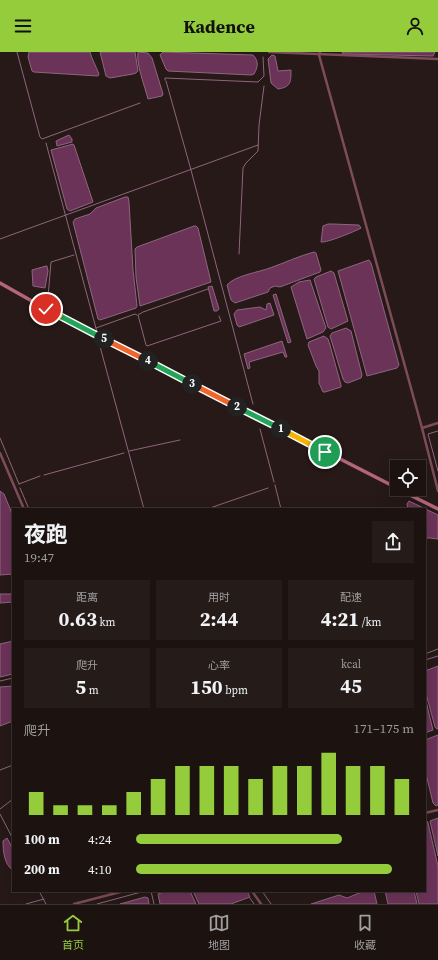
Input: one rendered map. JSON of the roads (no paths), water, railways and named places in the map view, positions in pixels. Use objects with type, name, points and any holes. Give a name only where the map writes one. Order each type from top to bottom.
[{"type":"main road","points":[[0,283],[46,309],[390,485]]},
{"type":"main road","points":[[412,496],[438,509]]},
{"type":"street","points":[[269,52],[438,59]]},
{"type":"street","points":[[320,53],[438,491]]},
{"type":"street","points":[[422,428],[438,423]]},
{"type":"street","points":[[0,453],[24,508]]},
{"type":"street","points":[[426,813],[438,810]]},
{"type":"street","points":[[74,904],[120,892]]},
{"type":"street","points":[[253,892],[261,904]]},
{"type":"waterway","points":[[17,52],[40,137],[42,139],[140,103]]},
{"type":"waterway","points":[[165,80],[165,78],[258,82],[264,76],[263,57]]},
{"type":"waterway","points":[[166,81],[253,404]]},
{"type":"waterway","points":[[239,254],[243,168],[258,151],[259,125],[264,86]]},
{"type":"waterway","points":[[46,143],[97,332]]},
{"type":"waterway","points":[[0,239],[258,145]]},
{"type":"waterway","points":[[45,303],[48,297],[51,262],[74,255]]},
{"type":"waterway","points":[[208,289],[138,315],[146,345],[147,346],[221,321],[219,316]]},
{"type":"waterway","points":[[96,328],[135,314],[137,315]]},
{"type":"waterway","points":[[98,339],[144,508]]},
{"type":"waterway","points":[[260,429],[274,482]]},
{"type":"waterway","points":[[438,431],[428,434],[438,471]]},
{"type":"waterway","points":[[0,438],[19,484]]},
{"type":"waterway","points":[[129,451],[180,440]]},
{"type":"waterway","points":[[44,475],[124,453]]},
{"type":"waterway","points":[[19,484],[40,476]]},
{"type":"waterway","points":[[275,485],[281,508]]},
{"type":"waterway","points":[[20,488],[29,508]]},
{"type":"waterway","points":[[210,508],[268,488]]},
{"type":"waterway","points":[[426,654],[438,649]]},
{"type":"waterway","points":[[426,660],[438,656]]},
{"type":"waterway","points":[[0,681],[12,678]]},
{"type":"waterway","points":[[0,770],[12,765]]},
{"type":"waterway","points":[[0,809],[12,800]]},
{"type":"waterway","points":[[0,814],[12,837]]},
{"type":"waterway","points":[[40,892],[46,904]]},
{"type":"waterway","points":[[97,904],[141,892]]},
{"type":"waterway","points":[[151,892],[154,904]]},
{"type":"waterway","points":[[263,892],[271,904]]},
{"type":"waterway","points":[[250,898],[254,904]]},
{"type":"waterway","points":[[26,904],[44,899]]}]
